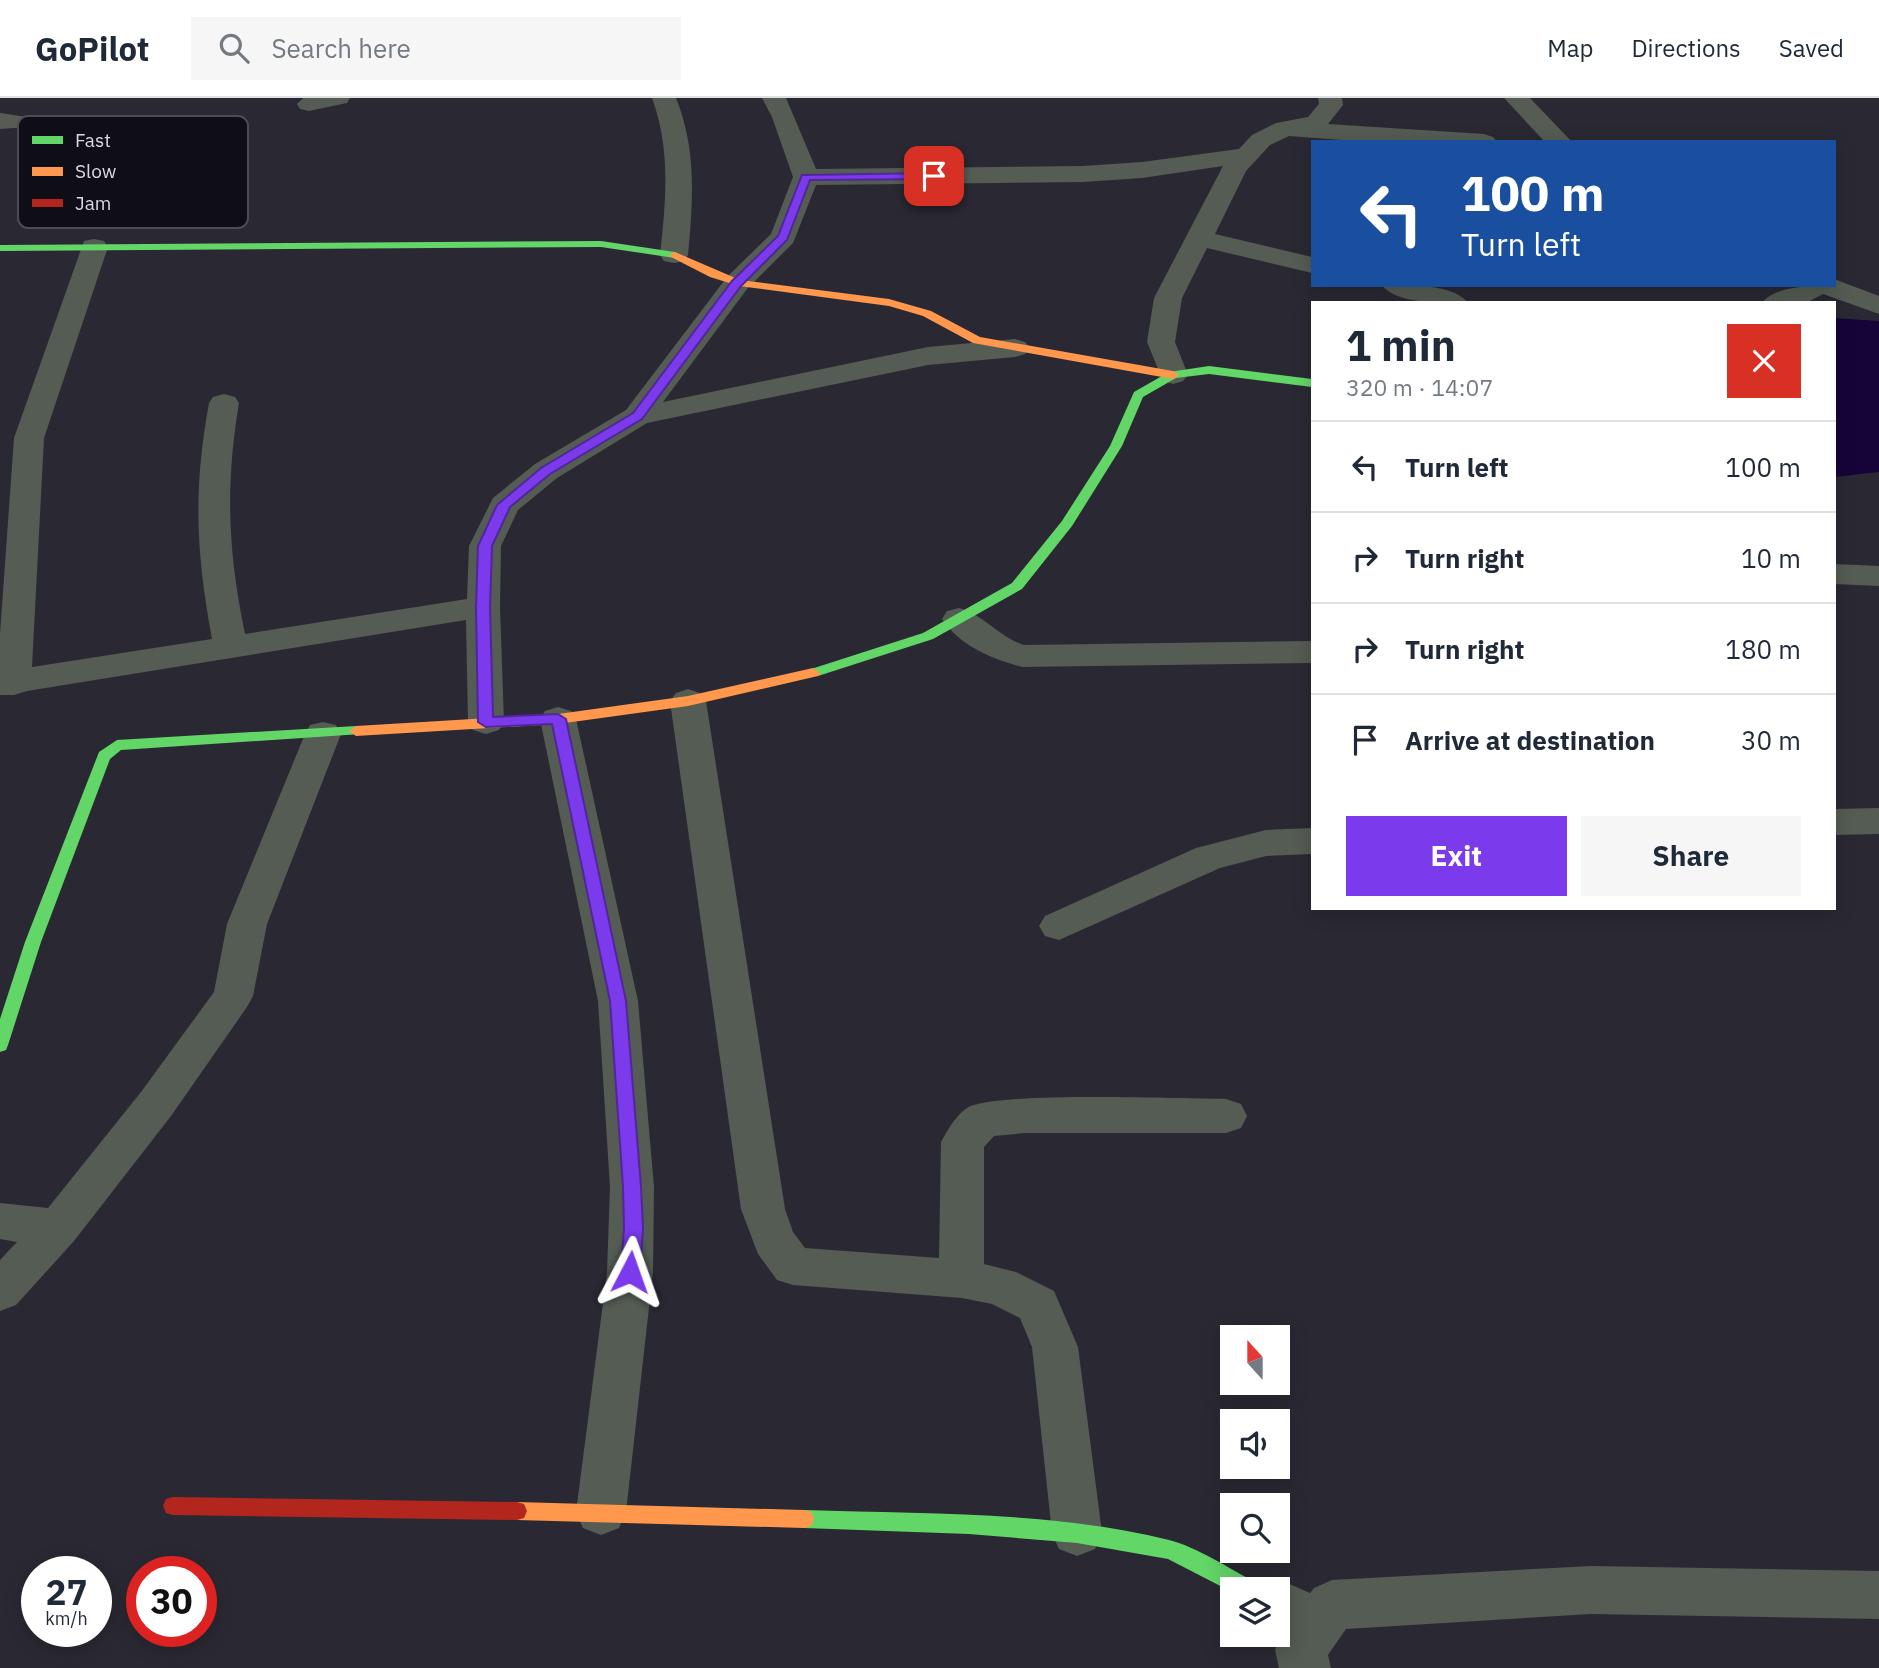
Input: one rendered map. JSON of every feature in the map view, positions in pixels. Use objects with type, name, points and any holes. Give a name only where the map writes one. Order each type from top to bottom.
[{"type":"street","points":[[309,104],[338,98]]},
{"type":"street","points":[[664,98],[677,137],[681,178],[674,255]]},
{"type":"street","points":[[637,416],[737,284],[783,237],[806,177],[784,117],[774,98]]},
{"type":"street","points":[[1173,375],[1161,342],[1168,298],[1212,241],[1236,168],[1261,140],[1285,128],[1316,122],[1331,106],[1330,98]]},
{"type":"street","points":[[1516,98],[1557,140]]},
{"type":"street","points":[[1285,128],[1375,138],[1430,140]]},
{"type":"street","points":[[806,177],[1083,174],[1142,170],[1248,155]]},
{"type":"street","points":[[1212,241],[1311,244]]},
{"type":"street","points":[[1212,241],[1311,265]]},
{"type":"street","points":[[0,248],[601,244],[674,255],[737,284],[869,299],[910,307],[934,315],[947,326],[976,340],[1015,348],[1173,375],[1209,370],[1311,383]]},
{"type":"street","points":[[94,247],[15,440],[7,684],[483,607]]},
{"type":"street","points":[[1402,287],[1448,301]]},
{"type":"street","points":[[1783,301],[1814,287]]},
{"type":"street","points":[[1831,287],[1879,306]]},
{"type":"street","points":[[486,722],[483,607],[485,546],[504,505],[546,471],[637,416],[928,356],[1015,348]]},
{"type":"street","points":[[0,1045],[33,942],[108,750],[126,744],[558,719],[688,701],[803,676],[928,636],[1017,586],[1067,523],[1116,446],[1138,395],[1173,375]]},
{"type":"street","points":[[225,404],[219,431],[214,526],[215,561],[230,647]]},
{"type":"street","points":[[1836,574],[1879,576]]},
{"type":"street","points":[[959,619],[997,648],[1022,656],[1311,652]]},
{"type":"street","points":[[688,701],[764,1209],[774,1241],[793,1266],[962,1279],[1000,1286],[1038,1305],[1055,1347],[1077,1533]]},
{"type":"street","points":[[558,719],[618,1001],[632,1187],[630,1272],[601,1512]]},
{"type":"street","points":[[0,1291],[58,1228],[156,1104],[233,996],[247,924],[323,734]]},
{"type":"street","points":[[1836,822],[1879,821]]},
{"type":"street","points":[[1059,926],[1209,858],[1266,843],[1311,841]]},
{"type":"street","points":[[962,1279],[963,1142],[982,1120],[1025,1116],[1226,1116]]},
{"type":"street","points":[[0,1221],[58,1228]]},
{"type":"street","points":[[173,1506],[601,1512],[969,1525],[1077,1533],[1171,1550],[1224,1577]]},
{"type":"street","points":[[1300,1632],[1332,1605],[1591,1590],[1879,1595]]},
{"type":"shaded area","points":[[1836,318],[1879,321],[1879,472],[1836,477]]},
{"type":"traffic: fast","points":[[0,248],[601,244],[675,255]]},
{"type":"traffic: fast","points":[[813,673],[928,636],[1017,586],[1067,523],[1116,446],[1138,395],[1173,375],[1209,370],[1311,383]]},
{"type":"traffic: fast","points":[[0,1045],[33,942],[104,756],[117,745],[356,731]]},
{"type":"traffic: fast","points":[[804,1519],[969,1525],[1077,1533],[1171,1550],[1224,1577]]},
{"type":"traffic: slow","points":[[675,255],[739,283],[889,302],[927,313],[977,340],[1173,375]]},
{"type":"traffic: slow","points":[[356,731],[558,719],[688,701],[813,673]]},
{"type":"traffic: slow","points":[[517,1511],[804,1519]]},
{"type":"traffic: jam","points":[[173,1506],[517,1511]]},
{"type":"route","points":[[630,1272],[632,1187],[618,1001],[558,719],[486,722],[483,607],[485,546],[504,505],[546,471],[637,416],[737,284],[783,237],[806,177],[934,176]]}]
